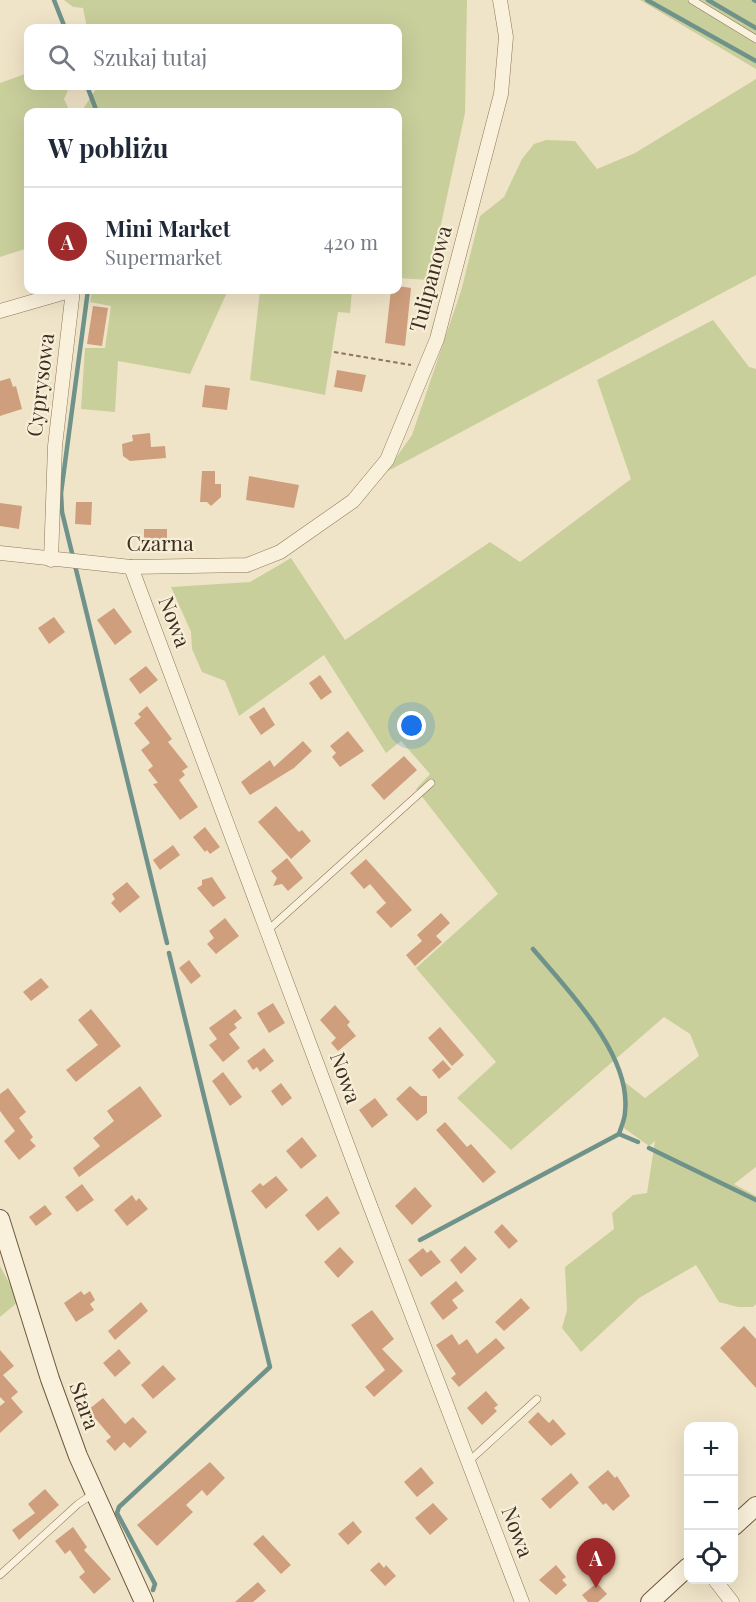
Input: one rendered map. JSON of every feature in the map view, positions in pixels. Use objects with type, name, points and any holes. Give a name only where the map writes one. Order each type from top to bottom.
[{"type":"street","name":"Tulipanowa","points":[[312,531],[352,501],[387,460],[437,339],[501,94],[506,37],[500,0]]},
{"type":"street","name":"Cyprysowa","points":[[0,310],[58,294]]},
{"type":"street","name":"Cyprysowa","points":[[51,560],[55,446],[73,294]]},
{"type":"street","name":"Czarna","points":[[0,553],[131,567],[247,565],[280,552],[312,531]]},
{"type":"street","name":"Nowa","points":[[131,567],[363,1187],[522,1602]]},
{"type":"street","name":"Stara","points":[[0,1219],[50,1379],[78,1456],[144,1602]]},
{"type":"street","points":[[738,1522],[756,1506]]},
{"type":"street","points":[[650,1602],[684,1571]]},
{"type":"street","points":[[718,1584],[732,1602]]},
{"type":"lane","points":[[692,0],[756,39]]},
{"type":"lane","points":[[268,930],[430,783]]},
{"type":"lane","points":[[468,1462],[537,1399]]},
{"type":"lane","points":[[0,1575],[78,1504],[95,1493]]},
{"type":"path","points":[[334,352],[426,368]]},
{"type":"green space","points":[[64,0],[467,0],[465,113],[429,280],[402,278],[402,108],[84,108],[95,90],[402,90],[402,24],[86,24],[83,8],[73,7]]},
{"type":"green space","points":[[640,0],[756,0],[756,69]]},
{"type":"green space","points":[[24,74],[24,90],[68,90],[64,99],[68,108],[24,108],[24,249],[0,257],[0,83]]},
{"type":"green space","points":[[756,79],[756,275],[386,472],[412,435],[461,291],[480,216],[504,197],[522,159],[534,144],[546,140],[575,141],[597,169],[635,153]]},
{"type":"green space","points":[[91,294],[226,294],[190,374],[118,361],[115,412],[81,409],[85,348],[105,348],[111,306],[90,302]]},
{"type":"green space","points":[[260,294],[352,294],[350,313],[338,312],[325,395],[250,380]]},
{"type":"green space","points":[[713,320],[749,367],[756,369],[756,1167],[734,1184],[756,1196],[756,1304],[753,1307],[738,1307],[719,1302],[696,1265],[639,1298],[581,1352],[562,1328],[567,1310],[565,1267],[614,1229],[612,1213],[633,1195],[647,1193],[655,1141],[649,1146],[624,1128],[622,1080],[645,1098],[699,1056],[690,1034],[664,1017],[511,1150],[457,1098],[496,1062],[416,968],[498,894],[416,789],[430,774],[401,741],[386,753],[324,655],[239,716],[225,681],[202,672],[192,649],[191,632],[171,587],[250,582],[291,558],[345,640],[490,542],[520,562],[631,479],[597,380]]},
{"type":"green space","points":[[0,1266],[19,1301],[0,1317]]},
{"type":"building","points":[[402,287],[411,288],[405,346],[385,343],[391,294],[402,294]]},
{"type":"building","points":[[93,306],[108,308],[102,346],[87,344]]},
{"type":"building","points":[[337,370],[366,375],[362,392],[334,387]]},
{"type":"building","points":[[10,378],[13,387],[16,386],[22,409],[0,416],[0,381]]},
{"type":"building","points":[[205,385],[230,388],[227,410],[202,407]]},
{"type":"building","points":[[150,433],[151,447],[165,446],[166,458],[130,461],[123,456],[122,444],[133,441],[132,435]]},
{"type":"building","points":[[202,471],[215,471],[215,484],[221,484],[221,497],[211,506],[207,502],[200,502]]},
{"type":"building","points":[[249,476],[299,485],[294,508],[246,500]]},
{"type":"building","points":[[76,502],[92,502],[91,525],[75,524]]},
{"type":"building","points":[[0,503],[22,506],[19,529],[0,526]]},
{"type":"building","points":[[144,529],[167,529],[167,544],[144,544]]},
{"type":"building","points":[[114,608],[132,632],[115,645],[97,620]]},
{"type":"building","points":[[54,617],[65,632],[49,644],[38,628]]},
{"type":"building","points":[[146,666],[158,680],[140,694],[129,679]]},
{"type":"building","points":[[320,675],[332,692],[321,700],[309,683]]},
{"type":"building","points":[[147,706],[172,739],[168,742],[188,767],[182,771],[185,775],[179,780],[198,807],[180,820],[153,784],[158,783],[148,770],[153,766],[141,750],[150,743],[134,723],[141,717],[138,714]]},
{"type":"building","points":[[264,707],[275,725],[261,735],[249,717]]},
{"type":"building","points":[[348,731],[364,751],[340,767],[332,757],[336,753],[330,746]]},
{"type":"building","points":[[303,741],[312,751],[294,768],[250,795],[241,782],[270,760],[274,767]]},
{"type":"building","points":[[404,756],[417,770],[384,800],[371,785]]},
{"type":"building","points":[[276,806],[299,832],[302,830],[311,841],[291,859],[258,822]]},
{"type":"building","points":[[205,827],[220,847],[210,854],[207,850],[205,852],[193,837]]},
{"type":"building","points":[[173,845],[180,855],[160,870],[153,860]]},
{"type":"building","points":[[287,858],[303,878],[288,891],[282,884],[273,886],[277,878],[271,871]]},
{"type":"building","points":[[366,859],[412,910],[391,928],[376,912],[386,903],[370,884],[364,889],[350,873]]},
{"type":"building","points":[[212,877],[226,898],[213,907],[197,888],[202,885],[202,880]]},
{"type":"building","points":[[127,882],[140,897],[120,913],[111,903],[115,899],[112,894]]},
{"type":"building","points":[[441,913],[450,923],[436,936],[442,942],[415,966],[406,955],[422,941],[417,935]]},
{"type":"building","points":[[225,918],[239,936],[216,954],[207,944],[214,938],[209,931]]},
{"type":"building","points":[[189,960],[201,976],[191,984],[179,968]]},
{"type":"building","points":[[41,978],[49,987],[31,1001],[23,992]]},
{"type":"building","points":[[273,1003],[285,1023],[269,1033],[257,1013]]},
{"type":"building","points":[[335,1005],[350,1022],[347,1025],[356,1036],[338,1051],[331,1043],[336,1038],[320,1020]]},
{"type":"building","points":[[91,1009],[121,1046],[76,1082],[66,1070],[98,1045],[78,1020]]},
{"type":"building","points":[[235,1009],[242,1018],[234,1024],[237,1028],[229,1034],[240,1048],[223,1062],[209,1045],[217,1039],[209,1028]]},
{"type":"building","points":[[440,1027],[464,1055],[452,1066],[428,1038]]},
{"type":"building","points":[[264,1048],[274,1061],[260,1072],[257,1067],[253,1070],[247,1061]]},
{"type":"building","points":[[443,1060],[451,1069],[439,1079],[432,1070]]},
{"type":"building","points":[[223,1072],[242,1097],[230,1106],[212,1081]]},
{"type":"building","points":[[281,1083],[292,1098],[282,1106],[271,1091]]},
{"type":"building","points":[[140,1086],[162,1116],[79,1177],[73,1168],[100,1146],[93,1138],[114,1121],[107,1111]]},
{"type":"building","points":[[410,1086],[421,1096],[427,1096],[427,1113],[417,1121],[396,1099]]},
{"type":"building","points":[[8,1088],[26,1112],[19,1118],[33,1137],[30,1140],[36,1146],[19,1160],[4,1141],[15,1131],[0,1111],[0,1094]]},
{"type":"building","points":[[375,1098],[388,1115],[372,1128],[359,1110]]},
{"type":"building","points":[[445,1122],[467,1147],[471,1144],[496,1172],[483,1183],[436,1130]]},
{"type":"building","points":[[302,1137],[317,1156],[301,1169],[286,1151]]},
{"type":"building","points":[[276,1176],[288,1190],[266,1209],[251,1191],[260,1183],[263,1186]]},
{"type":"building","points":[[82,1184],[94,1200],[77,1212],[65,1197]]},
{"type":"building","points":[[415,1187],[432,1206],[412,1225],[395,1206]]},
{"type":"building","points":[[132,1195],[136,1201],[139,1198],[148,1209],[127,1226],[114,1210]]},
{"type":"building","points":[[327,1196],[340,1213],[318,1231],[305,1215]]},
{"type":"building","points":[[45,1205],[52,1214],[36,1226],[29,1217]]},
{"type":"building","points":[[502,1224],[518,1241],[509,1249],[494,1232]]},
{"type":"building","points":[[465,1246],[477,1259],[461,1274],[450,1260]]},
{"type":"building","points":[[340,1247],[354,1262],[338,1278],[324,1262]]},
{"type":"building","points":[[423,1248],[427,1253],[431,1250],[441,1262],[421,1277],[408,1260]]},
{"type":"building","points":[[456,1281],[464,1291],[452,1300],[458,1308],[443,1320],[430,1303]]},
{"type":"building","points":[[81,1291],[84,1295],[90,1291],[95,1300],[90,1304],[94,1310],[76,1322],[64,1303]]},
{"type":"building","points":[[521,1298],[530,1308],[504,1331],[495,1322]]},
{"type":"building","points":[[141,1302],[148,1311],[115,1340],[108,1331]]},
{"type":"building","points":[[372,1310],[394,1339],[382,1349],[403,1371],[374,1397],[365,1387],[385,1370],[351,1325]]},
{"type":"building","points":[[744,1326],[756,1339],[756,1388],[720,1348]]},
{"type":"building","points":[[452,1334],[459,1345],[467,1339],[477,1354],[496,1338],[505,1348],[459,1387],[451,1378],[456,1374],[436,1345]]},
{"type":"building","points":[[119,1349],[131,1363],[115,1377],[103,1363]]},
{"type":"building","points":[[0,1350],[14,1366],[3,1375],[18,1392],[11,1398],[23,1412],[0,1433],[0,1406],[5,1402],[0,1397]]},
{"type":"building","points":[[163,1365],[176,1379],[153,1399],[141,1385]]},
{"type":"building","points":[[486,1391],[498,1405],[494,1408],[497,1411],[482,1425],[467,1408]]},
{"type":"building","points":[[103,1398],[125,1424],[133,1417],[147,1432],[130,1448],[124,1442],[115,1451],[106,1441],[111,1437],[88,1410]]},
{"type":"building","points":[[538,1412],[549,1423],[553,1419],[566,1434],[551,1446],[528,1422]]},
{"type":"building","points":[[210,1462],[225,1478],[207,1496],[202,1490],[186,1505],[193,1512],[157,1546],[137,1525]]},
{"type":"building","points":[[421,1467],[434,1483],[417,1497],[404,1482]]},
{"type":"building","points":[[608,1470],[615,1478],[617,1476],[630,1496],[613,1511],[606,1503],[603,1505],[588,1487]]},
{"type":"building","points":[[571,1473],[579,1483],[550,1509],[541,1499]]},
{"type":"building","points":[[45,1489],[59,1505],[19,1540],[12,1530],[35,1513],[28,1504]]},
{"type":"building","points":[[433,1503],[448,1519],[430,1535],[415,1518]]},
{"type":"building","points":[[353,1521],[362,1532],[348,1545],[338,1534]]},
{"type":"building","points":[[73,1527],[87,1547],[84,1550],[111,1579],[94,1594],[79,1577],[85,1572],[70,1550],[65,1554],[55,1541]]},
{"type":"building","points":[[263,1535],[291,1565],[281,1574],[253,1544]]},
{"type":"building","points":[[379,1562],[384,1568],[386,1565],[396,1576],[385,1586],[370,1570]]},
{"type":"building","points":[[556,1565],[566,1577],[562,1580],[567,1585],[556,1595],[539,1580]]},
{"type":"building","points":[[258,1582],[266,1591],[253,1602],[235,1602]]},
{"type":"building","points":[[597,1583],[607,1594],[598,1602],[588,1602],[582,1595]]},
{"type":"waterway","points":[[54,0],[63,24]]},
{"type":"waterway","points":[[647,0],[756,61]]},
{"type":"waterway","points":[[708,0],[756,28]]},
{"type":"waterway","points":[[89,90],[95,108]]},
{"type":"waterway","points":[[87,294],[61,493],[62,512],[167,943]]},
{"type":"waterway","points":[[533,949],[579,1003],[608,1046],[618,1068],[624,1090],[625,1112],[619,1134]]},
{"type":"waterway","points":[[153,1590],[155,1584],[117,1513],[119,1507],[270,1367],[169,953]]},
{"type":"waterway","points":[[420,1240],[619,1134],[638,1142]]},
{"type":"waterway","points":[[649,1148],[756,1200]]},
{"type":"place","name":"Mini Market","points":[[596,1588]]}]
